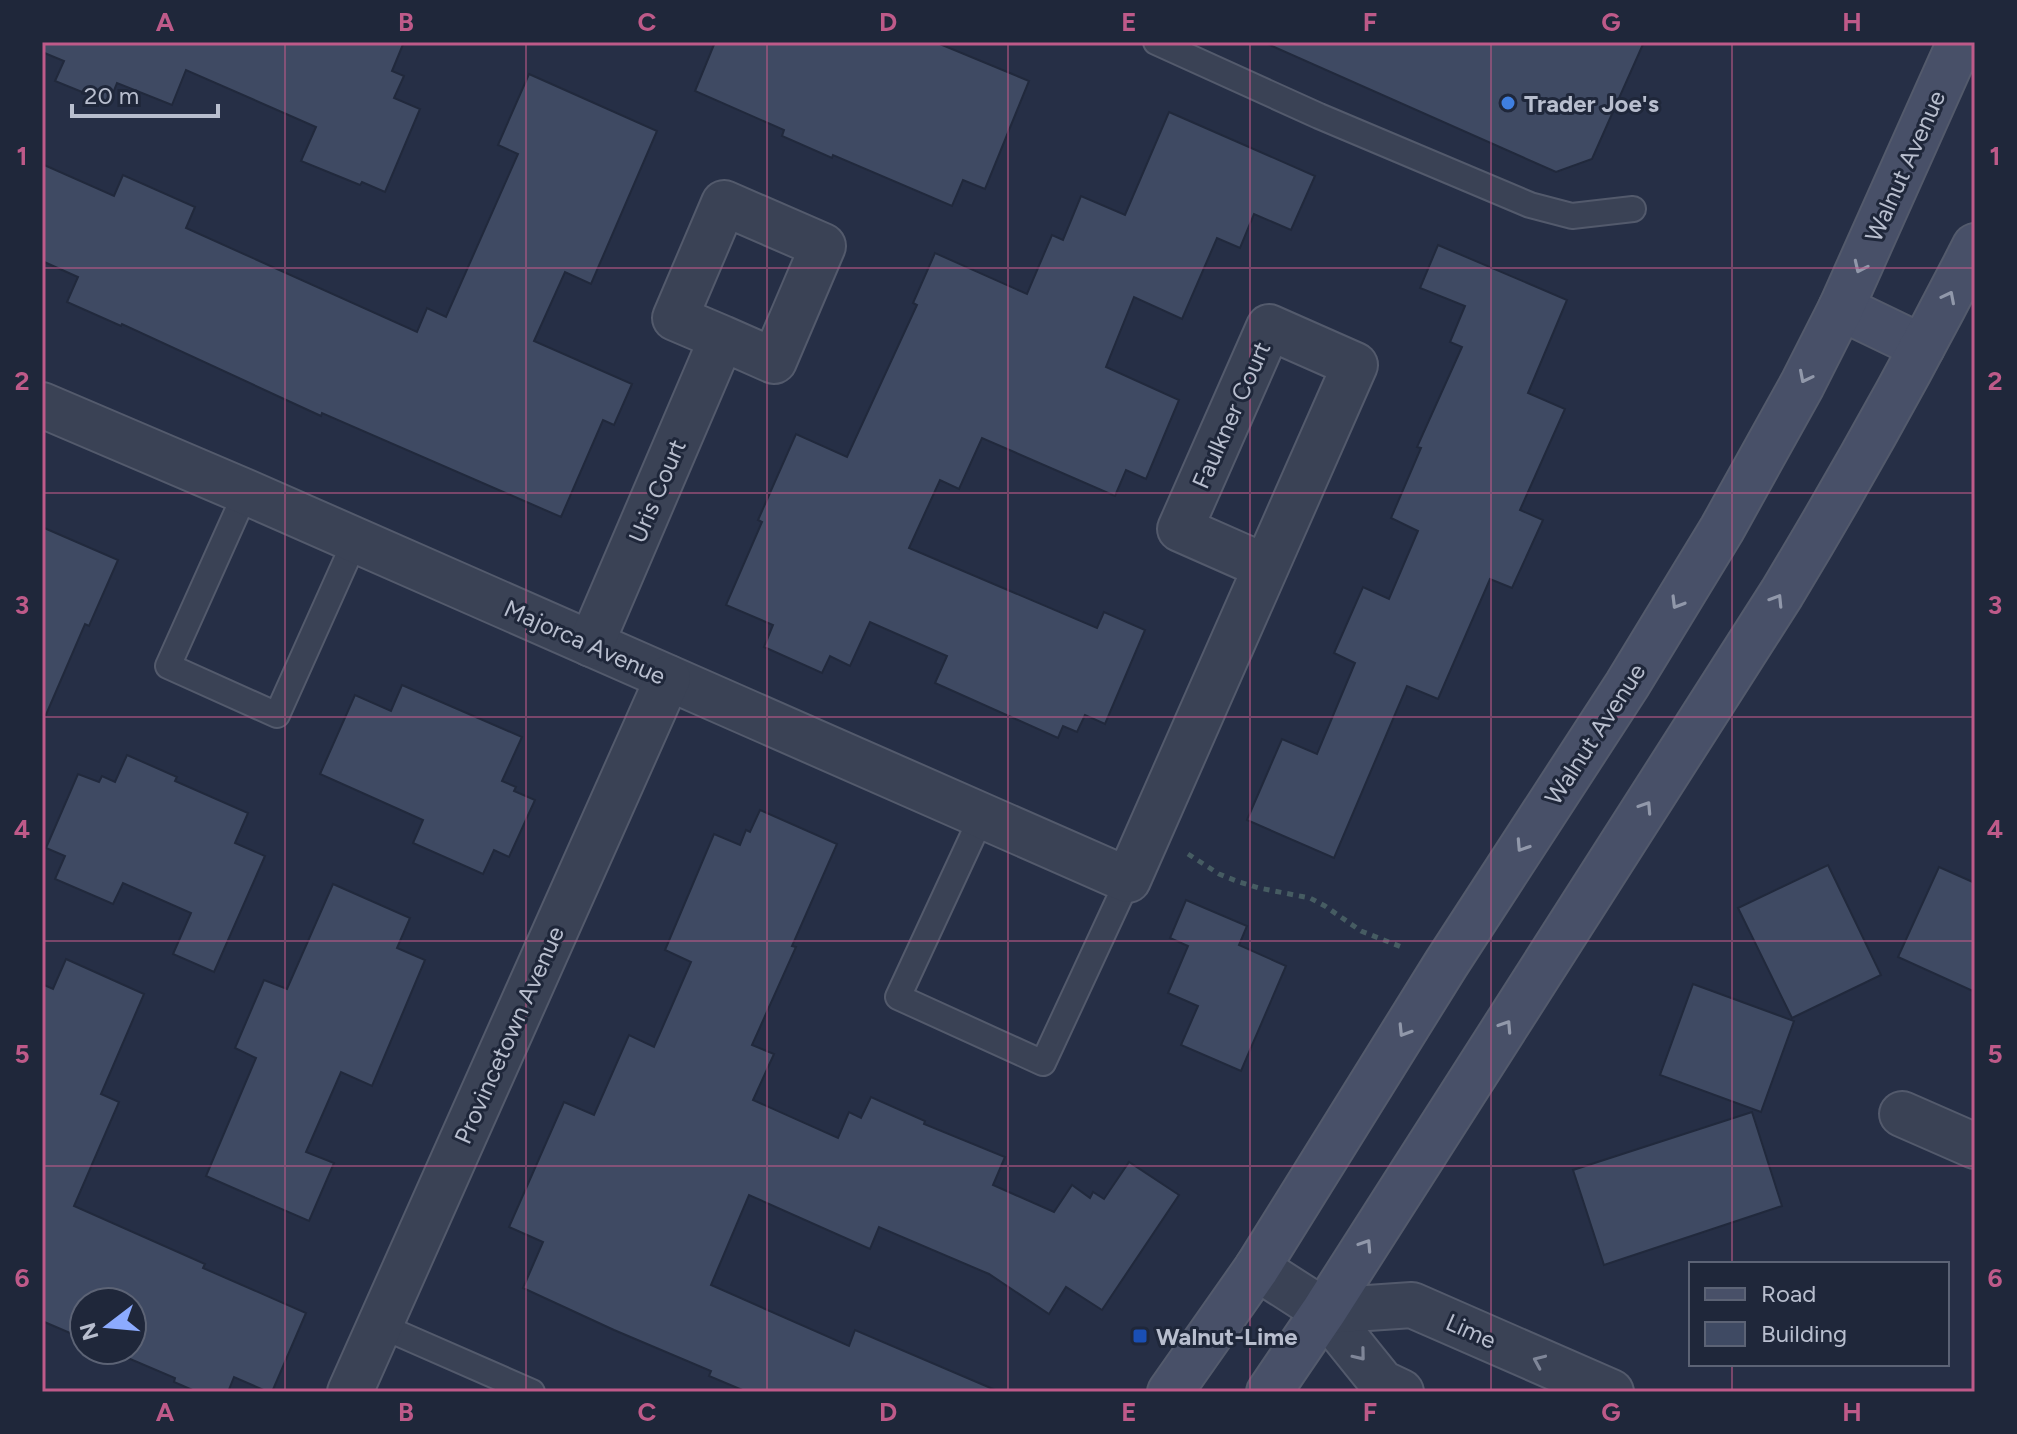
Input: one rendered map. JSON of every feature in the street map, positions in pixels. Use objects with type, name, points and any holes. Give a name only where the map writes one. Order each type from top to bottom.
[{"type":"main road","name":"Walnut Avenue","points":[[1170,1392],[1257,1268],[1446,964],[1627,685],[1722,529],[1841,308],[1960,42]]},
{"type":"main road","points":[[1269,1392],[1324,1311],[1782,593],[1837,500],[1975,246]]},
{"type":"main road","points":[[1841,308],[1922,347]]},
{"type":"street","name":"Faulkner Court","points":[[1128,880],[1147,835],[1266,567],[1355,365],[1269,327],[1180,529],[1266,567]]},
{"type":"street","name":"Uris Court","points":[[591,644],[722,338]]},
{"type":"street","name":"Majorca Avenue","points":[[42,405],[1128,880]]},
{"type":"street","name":"Provincetown Avenue","points":[[350,1392],[668,678]]},
{"type":"street","points":[[1902,1114],[1975,1146]]},
{"type":"street","points":[[1257,1268],[1324,1311],[1382,1383],[1401,1392]]},
{"type":"street","name":"Lime","points":[[1324,1311],[1412,1305],[1611,1392]]},
{"type":"lane","points":[[1156,42],[1319,116],[1530,205],[1572,216],[1633,209]]},
{"type":"lane","points":[[246,492],[168,666],[277,715],[355,541]]},
{"type":"lane","points":[[982,816],[898,997],[1043,1063],[1128,880]]},
{"type":"lane","points":[[379,1325],[532,1392]]},
{"type":"path","points":[[1147,835],[1178,846],[1219,874],[1259,888],[1310,898],[1361,931],[1446,964]]},
{"type":"building","points":[[42,42],[404,42],[392,71],[404,76],[394,98],[420,109],[385,192],[301,161],[316,127],[186,70],[172,105],[117,83],[109,103],[55,81],[64,61],[42,52]]},
{"type":"building","points":[[715,42],[935,42],[1029,81],[985,189],[963,180],[952,206],[782,136],[784,130],[695,91]]},
{"type":"building","name":"Trader Joe's","points":[[1263,42],[1644,42],[1592,159],[1556,172]]},
{"type":"building","points":[[529,74],[657,131],[591,284],[565,272],[534,341],[632,384],[614,425],[603,420],[561,517],[322,413],[321,416],[122,324],[67,302],[78,277],[42,261],[42,164],[114,196],[123,175],[195,207],[186,228],[417,332],[427,308],[446,317],[518,154],[498,145]]},
{"type":"building","points":[[1169,112],[1315,176],[1291,230],[1254,214],[1240,248],[1217,238],[1182,319],[1134,297],[1106,367],[1179,400],[1146,479],[1126,470],[1115,496],[982,438],[959,489],[940,480],[909,548],[1097,628],[1104,612],[1145,630],[1105,724],[1085,715],[1077,732],[1063,726],[1058,738],[935,683],[947,656],[870,622],[850,666],[830,656],[822,673],[764,647],[773,625],[726,605],[762,522],[758,520],[796,434],[847,457],[917,305],[913,303],[935,253],[1027,294],[1052,235],[1063,240],[1081,196],[1125,215]]},
{"type":"building","points":[[1438,245],[1567,300],[1528,393],[1565,409],[1520,510],[1543,520],[1512,588],[1490,579],[1438,699],[1407,686],[1334,858],[1247,820],[1282,739],[1317,754],[1355,663],[1334,653],[1363,587],[1389,599],[1418,531],[1391,518],[1421,448],[1417,447],[1462,347],[1450,342],[1465,306],[1420,288]]},
{"type":"building","points":[[42,527],[118,560],[89,626],[85,624],[42,724]]},
{"type":"building","points":[[402,685],[522,737],[502,781],[516,787],[514,791],[535,800],[509,857],[494,850],[483,874],[413,843],[423,820],[320,774],[355,695],[391,711]]},
{"type":"building","points":[[127,755],[177,777],[175,781],[248,813],[235,843],[265,856],[214,972],[173,954],[191,913],[123,883],[113,904],[55,879],[65,856],[46,848],[78,774],[99,782],[102,776],[115,782]]},
{"type":"building","points":[[760,810],[837,844],[752,1045],[774,1054],[753,1100],[838,1138],[849,1112],[861,1118],[871,1097],[925,1121],[924,1124],[1005,1157],[993,1185],[1054,1212],[1072,1185],[1090,1198],[1093,1192],[1104,1199],[1129,1162],[1179,1195],[1102,1310],[1066,1287],[1049,1314],[989,1274],[879,1227],[870,1249],[749,1195],[711,1285],[849,1346],[855,1330],[1000,1392],[747,1392],[709,1376],[711,1371],[523,1288],[543,1242],[509,1227],[564,1102],[594,1115],[629,1035],[654,1047],[691,962],[665,950],[714,834],[740,845]]},
{"type":"building","points":[[1828,865],[1881,975],[1792,1018],[1738,908]]},
{"type":"building","points":[[1939,867],[1975,883],[1975,992],[1898,957]]},
{"type":"building","points":[[333,884],[410,918],[397,948],[425,960],[372,1086],[341,1072],[306,1152],[334,1163],[309,1221],[206,1176],[256,1058],[235,1048],[264,980],[287,989]]},
{"type":"building","points":[[1186,900],[1247,926],[1239,945],[1286,966],[1241,1071],[1181,1045],[1198,1006],[1168,993],[1188,946],[1170,938]]},
{"type":"building","points":[[66,959],[144,994],[101,1094],[119,1102],[74,1206],[306,1313],[272,1392],[234,1377],[228,1392],[197,1392],[147,1366],[148,1286],[68,1286],[68,1332],[42,1321],[42,984],[53,989]]},
{"type":"building","points":[[1693,984],[1794,1021],[1761,1112],[1660,1075]]},
{"type":"building","points":[[1752,1112],[1782,1206],[1604,1265],[1573,1170]]},
{"type":"place","name":"Trader Joe's","points":[[1508,103]]},
{"type":"place","name":"Walnut-Lime","points":[[1140,1336]]}]
